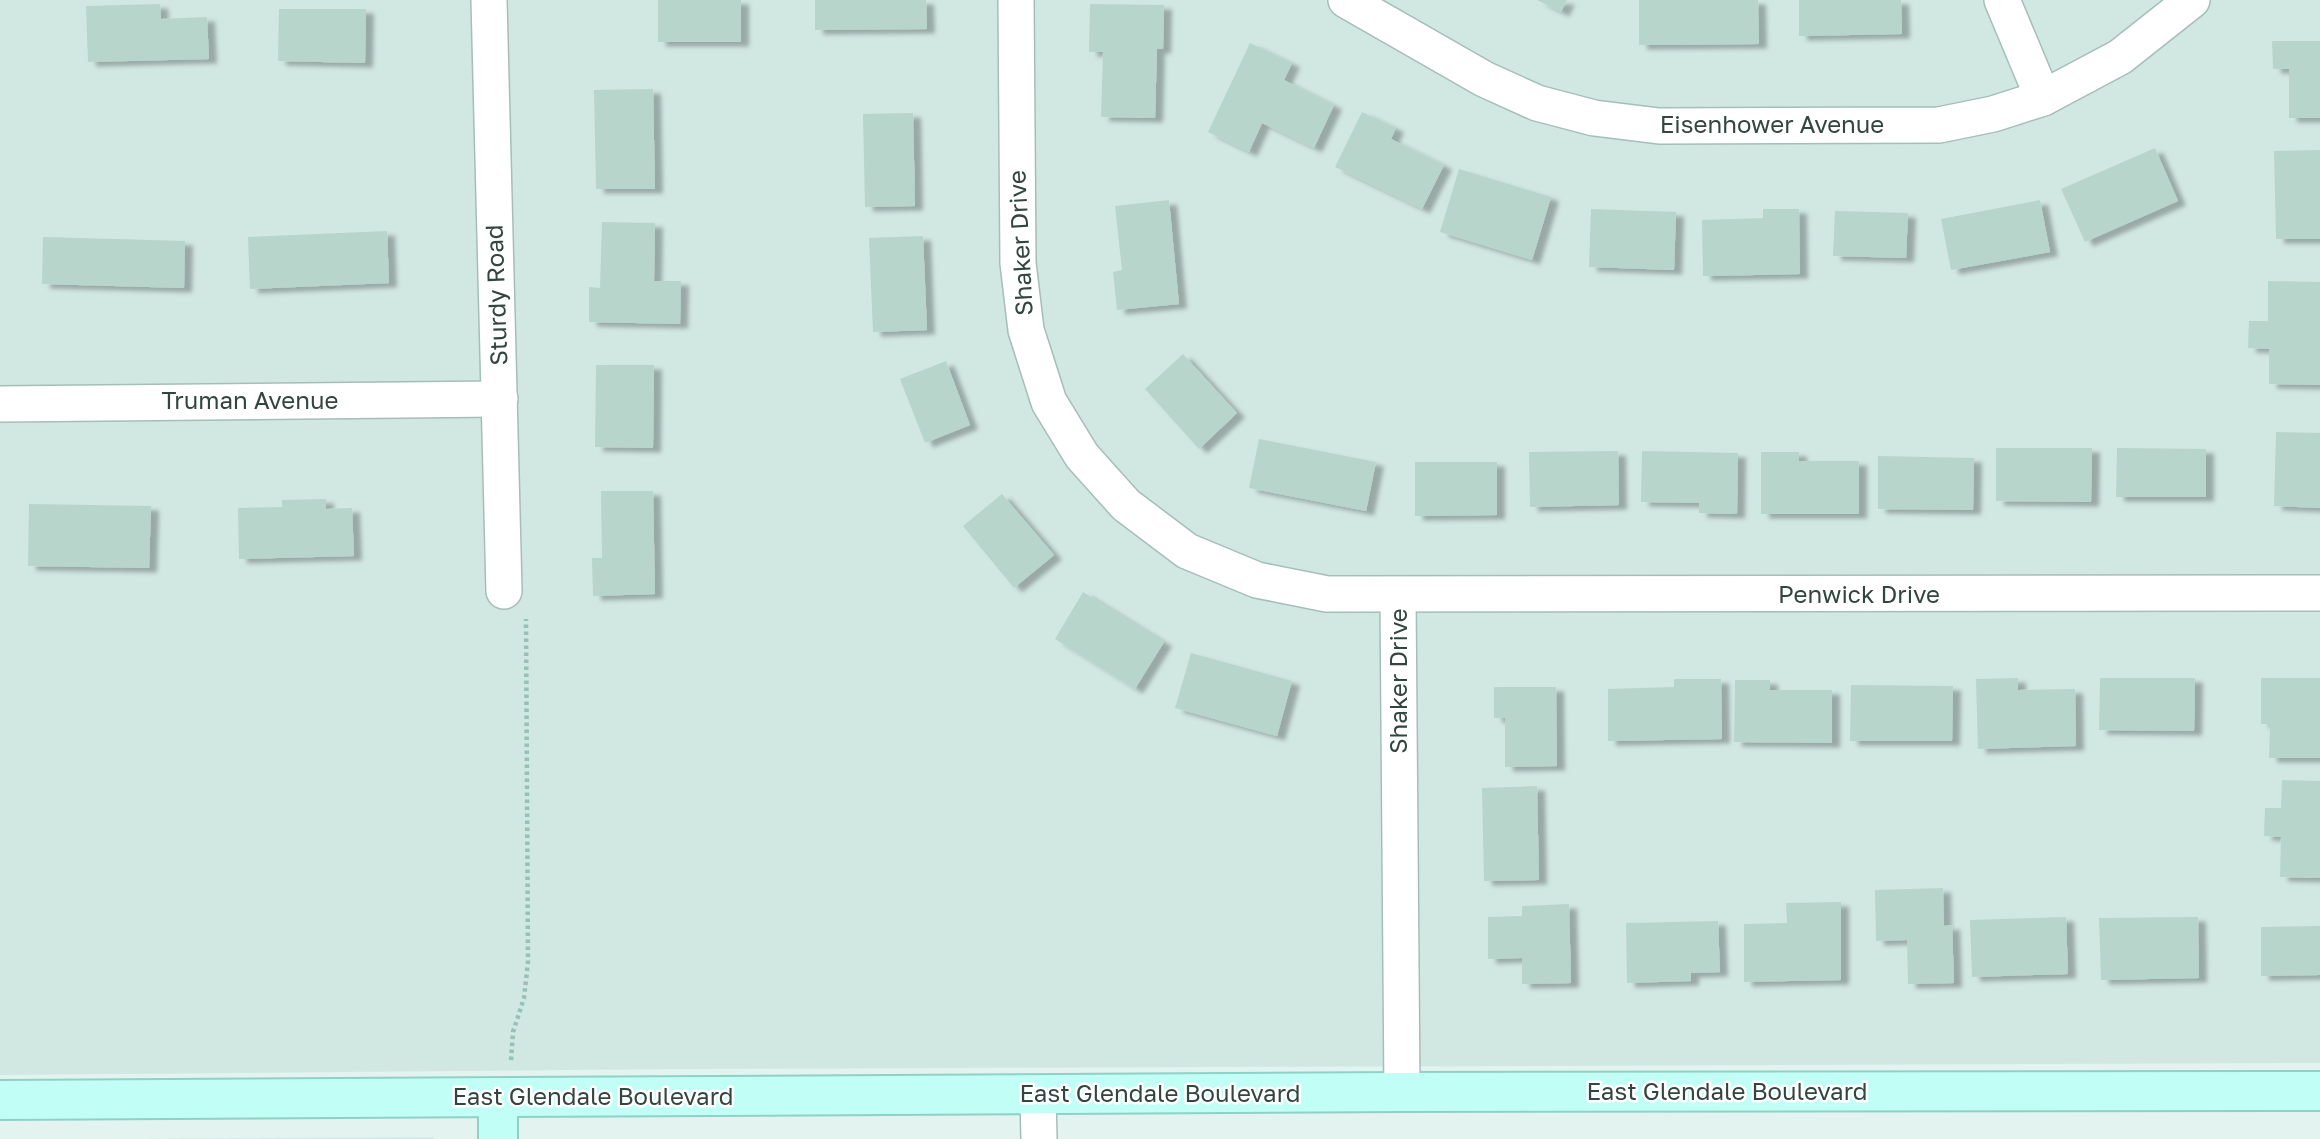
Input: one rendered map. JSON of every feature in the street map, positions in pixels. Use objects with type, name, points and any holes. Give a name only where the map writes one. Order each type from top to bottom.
[{"type":"street","name":"Sturdy Road","points":[[489,0],[504,591]]},
{"type":"street","name":"Shaker Drive","points":[[1016,0],[1018,263],[1026,330],[1049,402],[1082,456],[1126,505],[1187,551],[1257,580],[1327,594],[1398,596],[1402,1092]]},
{"type":"street","name":"Eisenhower Avenue","points":[[1348,0],[1484,79],[1537,103],[1594,118],[1659,126],[1939,125],[1993,114],[2043,98],[2120,57],[2192,0]]},
{"type":"street","points":[[2003,0],[2043,98]]},
{"type":"street","name":"Truman Avenue","points":[[0,404],[500,400]]},
{"type":"street","name":"Penwick Drive","points":[[1398,596],[2320,593]]},
{"type":"street","name":"East Glendale Boulevard","points":[[0,1100],[1402,1092],[2320,1091]]},
{"type":"street","points":[[1038,1094],[1039,1139]]},
{"type":"street","points":[[498,1139],[508,1098]]},
{"type":"path","points":[[504,591],[526,590],[528,962],[524,998],[513,1031],[508,1098]]},
{"type":"shaded area","points":[[0,0],[2320,0],[2320,1063],[684,1069],[0,1075]]},
{"type":"shaded area","points":[[434,1137],[434,1139],[140,1139]]},
{"type":"building","points":[[658,0],[741,0],[741,42],[658,42]]},
{"type":"building","points":[[815,0],[926,0],[927,29],[815,30]]},
{"type":"building","points":[[1537,0],[1567,0],[1561,12]]},
{"type":"building","points":[[1639,0],[1758,0],[1759,44],[1639,45]]},
{"type":"building","points":[[1799,0],[1901,0],[1902,34],[1799,36]]},
{"type":"building","points":[[160,4],[161,19],[207,17],[209,59],[88,62],[86,6]]},
{"type":"building","points":[[1090,4],[1164,5],[1163,49],[1157,49],[1155,118],[1101,117],[1103,52],[1089,52]]},
{"type":"building","points":[[279,9],[366,9],[365,63],[278,61]]},
{"type":"building","points":[[2272,41],[2320,41],[2320,118],[2289,118],[2289,69],[2273,69]]},
{"type":"building","points":[[1250,43],[1292,63],[1284,80],[1334,105],[1314,148],[1262,123],[1249,152],[1208,132]]},
{"type":"building","points":[[653,89],[655,189],[596,189],[594,90]]},
{"type":"building","points":[[1362,112],[1396,128],[1391,139],[1444,165],[1422,209],[1335,167]]},
{"type":"building","points":[[913,113],[915,206],[865,207],[863,114]]},
{"type":"building","points":[[2155,148],[2178,201],[2085,242],[2061,189]]},
{"type":"building","points":[[2320,150],[2320,239],[2276,239],[2274,151]]},
{"type":"building","points":[[1459,169],[1551,197],[1532,260],[1440,232]]},
{"type":"building","points":[[1169,200],[1179,304],[1117,310],[1113,272],[1122,270],[1115,206]]},
{"type":"building","points":[[2040,200],[2050,252],[1951,270],[1941,219]]},
{"type":"building","points":[[1591,209],[1676,212],[1674,270],[1589,267]]},
{"type":"building","points":[[1763,209],[1799,209],[1800,274],[1703,276],[1702,220],[1763,218]]},
{"type":"building","points":[[1835,211],[1908,213],[1906,258],[1833,256]]},
{"type":"building","points":[[602,222],[655,223],[654,281],[681,281],[680,324],[589,322],[589,287],[600,288]]},
{"type":"building","points":[[387,231],[389,283],[250,289],[248,237]]},
{"type":"building","points":[[923,236],[927,330],[873,332],[869,238]]},
{"type":"building","points":[[43,237],[185,241],[184,288],[42,284]]},
{"type":"building","points":[[2268,281],[2320,282],[2320,385],[2269,384],[2269,349],[2248,348],[2249,321],[2268,321]]},
{"type":"building","points":[[1183,354],[1237,413],[1199,449],[1145,389]]},
{"type":"building","points":[[946,361],[970,425],[925,443],[900,379]]},
{"type":"building","points":[[596,365],[654,365],[653,448],[595,447]]},
{"type":"building","points":[[2276,432],[2320,433],[2320,508],[2274,506]]},
{"type":"building","points":[[1259,439],[1376,462],[1366,511],[1249,488]]},
{"type":"building","points":[[1996,448],[2092,448],[2091,502],[1996,501]]},
{"type":"building","points":[[2117,448],[2206,449],[2206,497],[2116,497]]},
{"type":"building","points":[[1618,451],[1619,505],[1530,507],[1529,452]]},
{"type":"building","points":[[1642,451],[1738,453],[1737,514],[1699,513],[1699,503],[1641,502]]},
{"type":"building","points":[[1761,452],[1799,452],[1799,461],[1859,461],[1859,514],[1761,514]]},
{"type":"building","points":[[1878,456],[1974,458],[1973,510],[1878,509]]},
{"type":"building","points":[[1415,462],[1497,462],[1497,515],[1415,516]]},
{"type":"building","points":[[601,491],[653,491],[655,594],[593,596],[592,558],[602,558]]},
{"type":"building","points":[[1002,494],[1054,555],[1014,588],[963,526]]},
{"type":"building","points":[[326,499],[326,509],[352,508],[354,556],[239,559],[238,508],[282,507],[282,500]]},
{"type":"building","points":[[29,504],[151,506],[149,568],[28,566]]},
{"type":"building","points":[[1083,592],[1164,642],[1135,689],[1055,639]]},
{"type":"building","points":[[1191,653],[1292,681],[1277,736],[1175,708]]},
{"type":"building","points":[[2018,678],[2018,690],[2075,689],[2076,746],[1978,749],[1976,679]]},
{"type":"building","points":[[2100,678],[2195,678],[2194,731],[2099,730]]},
{"type":"building","points":[[2261,678],[2320,678],[2320,758],[2269,758],[2270,724],[2261,724]]},
{"type":"building","points":[[1674,679],[1721,679],[1722,739],[1608,741],[1608,689],[1674,687]]},
{"type":"building","points":[[1735,680],[1770,680],[1770,690],[1832,690],[1832,743],[1734,742]]},
{"type":"building","points":[[1851,685],[1953,686],[1952,741],[1850,741]]},
{"type":"building","points":[[1494,687],[1556,687],[1557,766],[1505,767],[1505,718],[1494,718]]},
{"type":"building","points":[[2282,780],[2320,781],[2320,878],[2280,877],[2281,837],[2264,836],[2265,808],[2281,808]]},
{"type":"building","points":[[1537,786],[1539,880],[1484,881],[1482,788]]},
{"type":"building","points":[[1943,888],[1944,926],[1952,925],[1954,983],[1908,984],[1907,940],[1876,941],[1875,890]]},
{"type":"building","points":[[1841,902],[1841,980],[1744,982],[1744,924],[1787,923],[1786,903]]},
{"type":"building","points":[[1569,904],[1571,983],[1522,984],[1522,958],[1488,959],[1488,917],[1522,916],[1522,906]]},
{"type":"building","points":[[2066,917],[2068,974],[1972,977],[1970,920]]},
{"type":"building","points":[[2198,917],[2199,978],[2101,980],[2099,918]]},
{"type":"building","points":[[1718,921],[1720,972],[1691,973],[1691,981],[1627,983],[1626,923]]},
{"type":"building","points":[[2320,926],[2320,975],[2261,976],[2261,927]]}]
